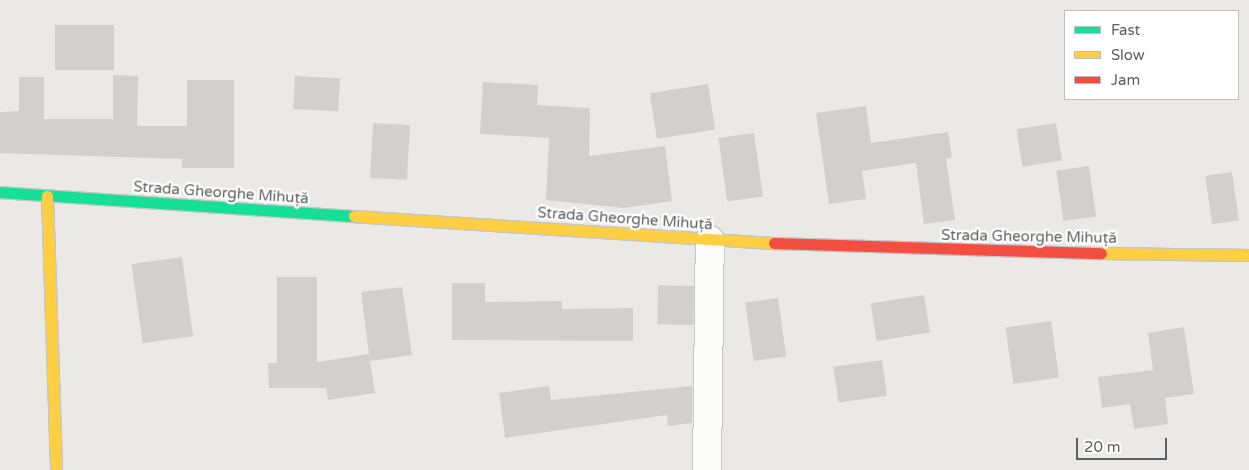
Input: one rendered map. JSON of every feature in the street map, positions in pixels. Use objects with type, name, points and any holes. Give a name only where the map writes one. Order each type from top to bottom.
[{"type":"street","name":"Strada Gheorghe Mihuță","points":[[0,192],[859,249],[1249,255]]},
{"type":"street","points":[[47,196],[56,470]]},
{"type":"street","points":[[707,470],[710,240]]},
{"type":"building","points":[[55,25],[114,25],[114,70],[55,70]]},
{"type":"building","points":[[113,75],[138,76],[137,126],[187,126],[187,80],[234,80],[234,168],[182,168],[182,159],[0,153],[0,112],[19,111],[19,77],[44,77],[44,119],[113,119]]},
{"type":"building","points":[[295,76],[340,78],[338,111],[293,109]]},
{"type":"building","points":[[483,82],[538,85],[537,105],[590,108],[589,156],[665,146],[672,201],[624,208],[546,200],[549,138],[480,134]]},
{"type":"building","points":[[708,84],[715,129],[657,139],[650,93]]},
{"type":"building","points":[[866,106],[871,143],[948,132],[952,158],[946,159],[955,220],[924,224],[916,163],[862,171],[866,199],[829,204],[816,113]]},
{"type":"building","points":[[373,123],[410,125],[407,180],[370,178]]},
{"type":"building","points":[[1056,123],[1062,161],[1022,167],[1016,129]]},
{"type":"building","points":[[754,133],[763,196],[727,201],[718,138]]},
{"type":"building","points":[[1089,166],[1096,217],[1063,221],[1056,171]]},
{"type":"building","points":[[1232,172],[1239,221],[1212,224],[1205,176]]},
{"type":"building","points":[[182,257],[193,336],[143,343],[131,264]]},
{"type":"building","points":[[277,277],[317,277],[317,362],[369,354],[361,292],[402,287],[412,355],[370,361],[375,393],[328,400],[326,388],[269,388],[268,363],[277,363]]},
{"type":"building","points":[[452,283],[485,283],[485,302],[562,301],[562,309],[633,308],[633,341],[452,340]]},
{"type":"building","points":[[658,285],[694,286],[693,325],[657,324]]},
{"type":"building","points":[[924,295],[930,333],[877,341],[871,303]]},
{"type":"building","points":[[778,298],[786,356],[754,361],[745,303]]},
{"type":"building","points":[[1051,321],[1059,377],[1013,384],[1005,327]]},
{"type":"building","points":[[1184,327],[1194,394],[1165,398],[1168,424],[1134,429],[1130,404],[1102,408],[1098,377],[1153,370],[1148,333]]},
{"type":"building","points":[[882,360],[887,396],[838,402],[833,367]]},
{"type":"building","points":[[549,386],[551,400],[692,386],[692,423],[668,426],[667,415],[505,438],[499,393]]},
{"type":"traffic: fast","points":[[0,192],[354,216]]},
{"type":"traffic: slow","points":[[47,196],[56,470]]},
{"type":"traffic: slow","points":[[354,216],[774,243]]},
{"type":"traffic: slow","points":[[1101,253],[1249,255]]},
{"type":"traffic: jam","points":[[774,243],[1101,253]]}]
